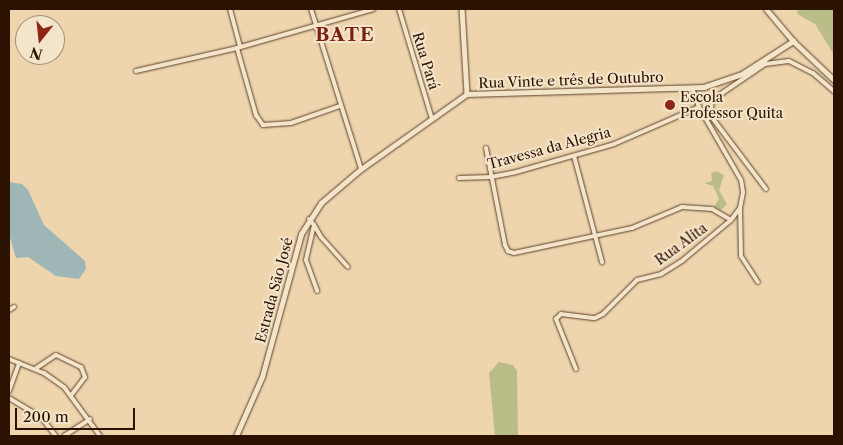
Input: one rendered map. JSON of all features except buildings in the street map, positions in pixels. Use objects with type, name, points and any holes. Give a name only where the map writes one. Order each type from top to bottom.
[{"type":"main road","points":[[766,9],[793,41],[834,80]]},
{"type":"street","points":[[230,9],[238,48],[260,123],[272,127],[340,106]]},
{"type":"street","points":[[312,9],[340,106],[361,168]]},
{"type":"street","points":[[136,71],[238,48],[374,9]]},
{"type":"street","name":"Rua Pará","points":[[399,9],[432,119]]},
{"type":"street","points":[[462,9],[466,94]]},
{"type":"street","name":"Rua Vinte e três de Outubro","points":[[361,168],[466,94],[692,88],[742,74],[793,41]]},
{"type":"street","points":[[766,189],[710,115],[712,100],[765,64],[789,61],[813,73],[834,91]]},
{"type":"street","points":[[692,88],[699,107],[741,180],[743,192],[740,208],[741,256],[758,282]]},
{"type":"street","name":"Travessa da Alegria","points":[[459,178],[492,177],[574,156],[614,144],[699,107]]},
{"type":"street","points":[[486,148],[506,249],[520,253],[595,238],[632,228],[690,206],[712,209],[731,220]]},
{"type":"street","points":[[574,156],[602,262]]},
{"type":"street","name":"Estrada São José","points":[[237,436],[262,377],[294,257],[309,219],[330,193],[361,168]]},
{"type":"street","name":"Rua Alita","points":[[576,370],[556,319],[561,314],[594,318],[603,314],[637,280],[672,268],[731,220],[740,208]]},
{"type":"street","points":[[309,219],[348,267]]},
{"type":"street","points":[[314,225],[306,260],[317,290]]},
{"type":"street","points":[[9,310],[14,307]]},
{"type":"street","points":[[35,369],[56,355],[75,363],[86,375],[72,394]]},
{"type":"street","points":[[9,359],[35,369],[72,394],[100,436]]},
{"type":"street","points":[[9,391],[11,378],[19,363]]},
{"type":"street","points":[[9,398],[41,417],[56,436]]},
{"type":"street","points":[[64,436],[90,419]]},
{"type":"green space","points":[[798,9],[834,9],[834,55],[815,24],[797,14]]},
{"type":"green space","points":[[716,171],[724,175],[719,190],[727,204],[721,210],[714,207],[719,199],[713,186],[704,183],[712,181],[711,173]]},
{"type":"green space","points":[[499,362],[513,365],[517,371],[518,436],[495,436],[489,373]]},
{"type":"water","points":[[9,182],[22,184],[28,190],[44,225],[85,261],[86,269],[79,279],[56,276],[28,257],[16,258],[9,234]]},
{"type":"place","name":"Escola Professor Quita","points":[[670,105]]},
{"type":"district","name":"BATE","points":[[345,35]]}]
